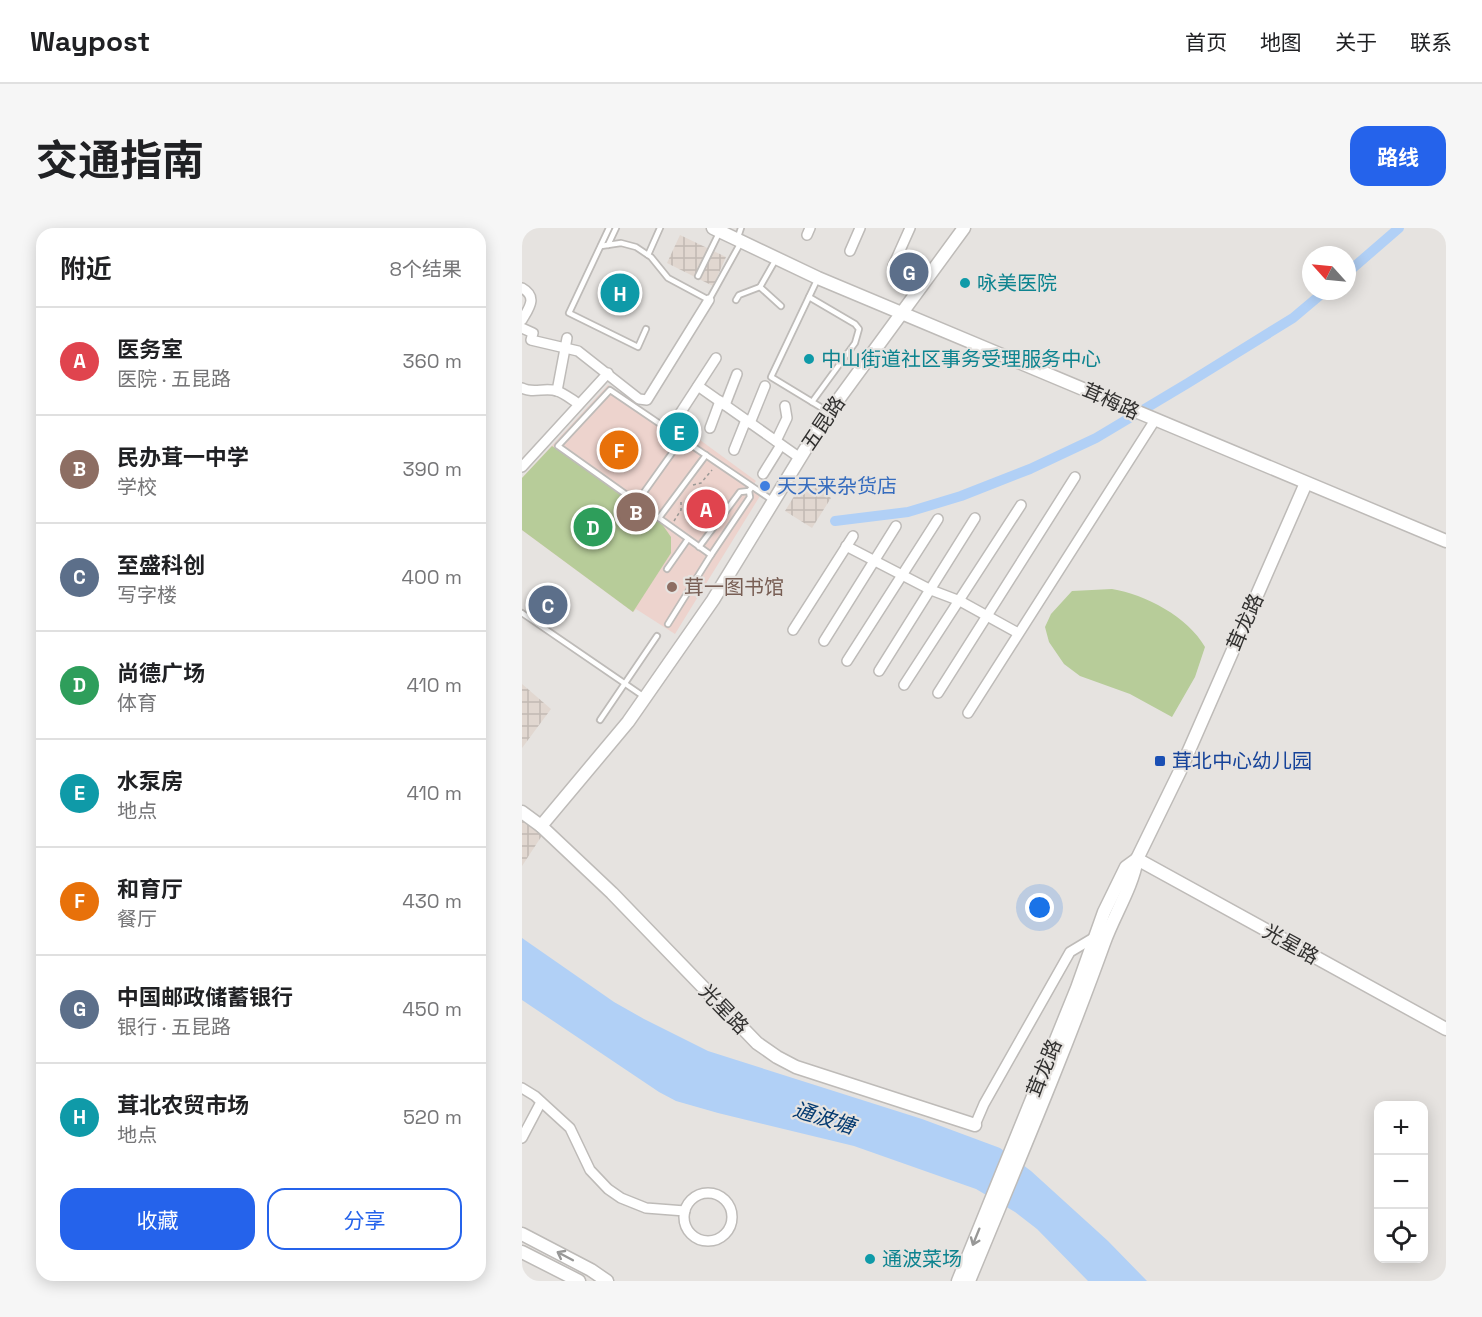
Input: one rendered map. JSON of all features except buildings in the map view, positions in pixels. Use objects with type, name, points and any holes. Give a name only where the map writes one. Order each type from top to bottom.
[{"type":"street","points":[[850,251],[860,228]]},
{"type":"street","points":[[893,266],[910,228]]},
{"type":"street","name":"五昆路","points":[[542,826],[628,722],[713,600],[829,413],[964,228]]},
{"type":"street","name":"茸梅路","points":[[716,230],[740,236],[777,258],[818,278],[1446,541]]},
{"type":"street","points":[[522,288],[530,293],[532,299],[522,321]]},
{"type":"street","points":[[522,328],[533,333],[531,340],[566,343],[639,399],[647,400],[710,300]]},
{"type":"street","points":[[557,391],[566,343]]},
{"type":"street","points":[[677,418],[716,358]]},
{"type":"street","points":[[522,466],[608,373]]},
{"type":"street","points":[[710,428],[737,374]]},
{"type":"street","points":[[698,386],[800,458]]},
{"type":"street","points":[[734,450],[765,386]]},
{"type":"street","points":[[522,388],[531,392],[540,389],[557,391],[579,404]]},
{"type":"street","points":[[763,474],[779,443],[787,418],[785,406]]},
{"type":"street","points":[[968,713],[1155,420]]},
{"type":"street","points":[[938,693],[1075,477]]},
{"type":"street","name":"茸龙路","points":[[958,1281],[1134,873],[1137,859],[1180,771],[1306,483]]},
{"type":"street","points":[[904,685],[1021,505]]},
{"type":"street","points":[[879,671],[975,518]]},
{"type":"street","points":[[847,661],[938,519]]},
{"type":"street","points":[[824,641],[896,526]]},
{"type":"street","points":[[793,630],[853,536]]},
{"type":"street","points":[[846,546],[931,590],[960,601],[1018,633]]},
{"type":"street","name":"光星路","points":[[522,812],[542,826],[612,893],[757,1043],[777,1057],[796,1067],[975,1125]]},
{"type":"street","name":"茸龙路","points":[[969,1281],[1082,990],[1104,912],[1126,867],[1137,859]]},
{"type":"street","name":"光星路","points":[[1137,859],[1446,1029]]},
{"type":"street","points":[[975,1125],[984,1104],[1070,952],[1095,938]]},
{"type":"street","points":[[522,1088],[535,1096],[570,1128],[590,1170],[608,1189],[621,1198],[646,1208],[684,1211]]},
{"type":"street","points":[[522,1138],[541,1102]]},
{"type":"street","points":[[708,1193],[716,1195],[728,1204],[732,1219],[725,1233],[712,1241],[704,1241],[696,1238],[686,1227],[684,1211],[693,1198],[708,1193]]},
{"type":"street","points":[[522,1234],[591,1270],[607,1281]]},
{"type":"street","points":[[522,1252],[579,1281]]},
{"type":"lane","points":[[609,228],[569,313],[638,347],[646,328]]},
{"type":"lane","points":[[608,245],[616,228]]},
{"type":"lane","points":[[648,255],[660,228]]},
{"type":"lane","points":[[698,276],[716,230]]},
{"type":"lane","points":[[601,246],[621,243],[636,247],[648,255],[668,278],[710,300],[740,236]]},
{"type":"lane","points":[[736,300],[739,295],[760,287],[777,258]]},
{"type":"lane","points":[[818,278],[771,377],[829,413]]},
{"type":"lane","points":[[760,287],[781,306]]},
{"type":"lane","points":[[809,297],[855,324],[859,329],[855,343],[812,402]]},
{"type":"lane","points":[[711,555],[558,446],[610,390],[706,455],[751,489],[774,501]]},
{"type":"lane","points":[[636,502],[682,439]]},
{"type":"lane","points":[[659,518],[706,455]]},
{"type":"lane","points":[[699,547],[740,492],[751,489]]},
{"type":"lane","points":[[668,624],[750,497],[751,489]]},
{"type":"lane","points":[[667,570],[688,539]]},
{"type":"lane","points":[[522,613],[645,697]]},
{"type":"lane","points":[[600,720],[657,636]]},
{"type":"path","points":[[692,486],[701,483],[717,463]]},
{"type":"path","points":[[672,527],[681,510],[681,501],[686,494]]},
{"type":"shaded area","points":[[680,235],[726,257],[713,286],[667,263]]},
{"type":"shaded area","points":[[608,385],[675,431],[678,428],[683,432],[685,429],[756,481],[753,485],[763,491],[675,634],[636,609],[633,612],[522,530],[522,478]]},
{"type":"shaded area","points":[[804,480],[831,498],[812,528],[785,511]]},
{"type":"shaded area","points":[[522,684],[551,709],[522,748]]},
{"type":"shaded area","points":[[522,816],[543,834],[522,866]]},
{"type":"green space","points":[[552,446],[662,524],[671,537],[671,553],[633,612],[522,530],[522,478]]},
{"type":"green space","points":[[1112,589],[1138,596],[1177,617],[1188,626],[1205,647],[1195,677],[1172,717],[1130,694],[1080,676],[1064,664],[1049,642],[1045,627],[1051,614],[1072,591]]},
{"type":"water","name":"通波塘","points":[[522,938],[614,1002],[708,1051],[922,1119],[1000,1148],[1031,1171],[1108,1241],[1147,1281],[1088,1281],[1037,1229],[1015,1212],[976,1189],[854,1146],[718,1113],[676,1101],[659,1092],[522,1000]]},
{"type":"waterway","points":[[1356,265],[1399,228]]},
{"type":"waterway","points":[[835,521],[908,512],[961,496],[1030,469],[1096,438],[1293,318],[1314,300]]},
{"type":"place","name":"中国邮政储蓄银行","points":[[909,272]]},
{"type":"place","name":"咏美医院","points":[[965,283]]},
{"type":"place","name":"茸北农贸市场","points":[[620,293]]},
{"type":"place","name":"中山街道社区事务受理服务中心","points":[[809,359]]},
{"type":"place","name":"水泵房","points":[[679,432]]},
{"type":"place","name":"和育厅","points":[[619,450]]},
{"type":"place","name":"天天来杂货店","points":[[765,486]]},
{"type":"place","name":"医务室","points":[[706,509]]},
{"type":"place","name":"民办茸一中学","points":[[636,512]]},
{"type":"place","name":"尚德广场","points":[[593,527]]},
{"type":"place","name":"茸一图书馆","points":[[672,587]]},
{"type":"place","name":"至盛科创","points":[[548,605]]},
{"type":"place","name":"茸北中心幼儿园","points":[[1160,761]]},
{"type":"place","name":"通波菜场","points":[[870,1259]]}]
